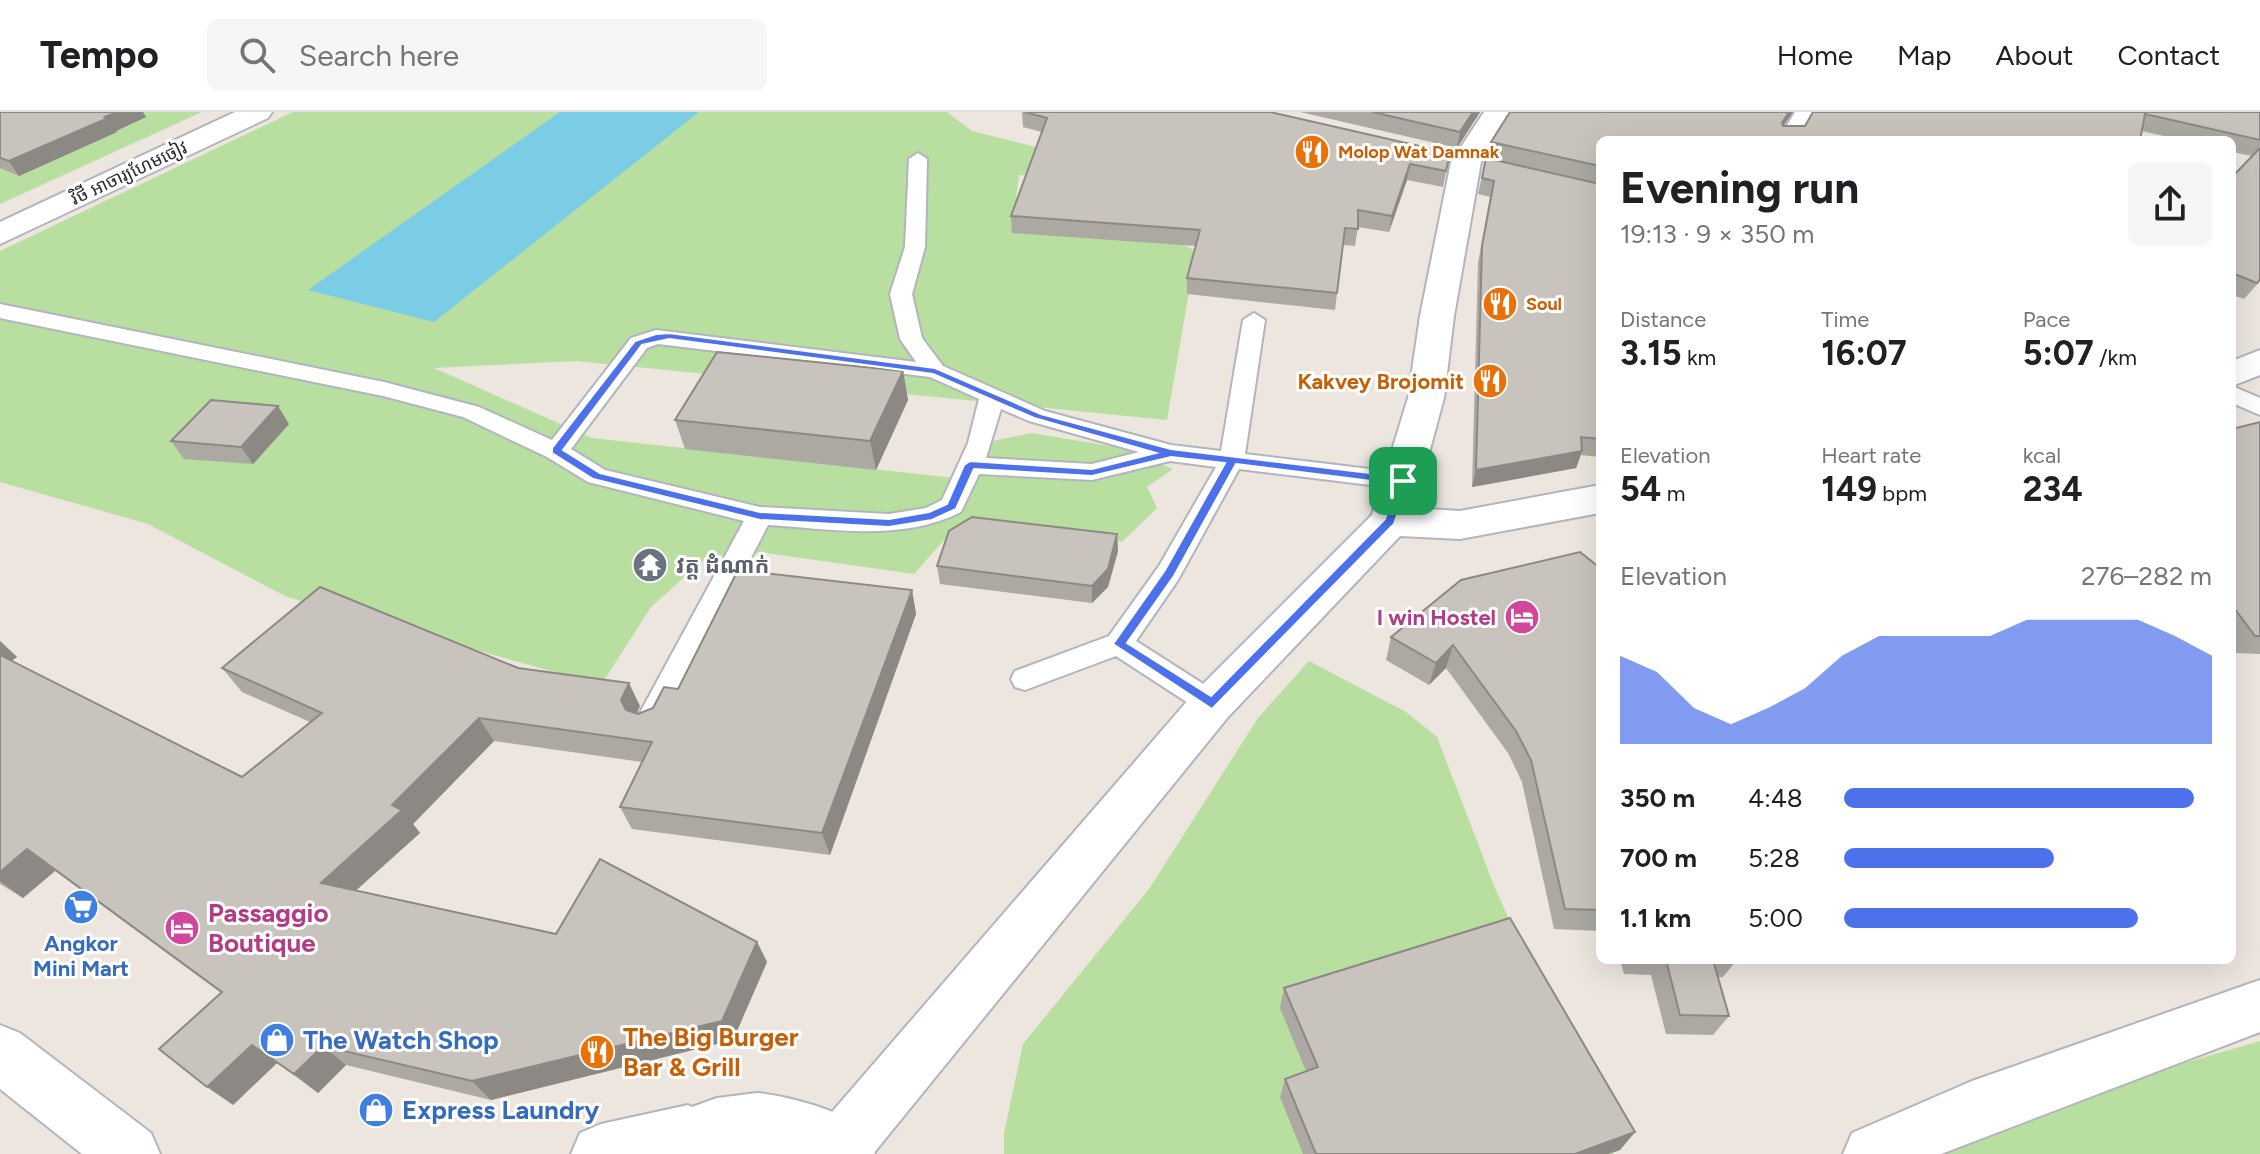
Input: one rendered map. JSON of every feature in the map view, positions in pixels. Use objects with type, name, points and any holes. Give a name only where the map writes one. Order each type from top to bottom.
[{"type":"street","name":"វិថី អាចារ្យហែមចៀវ","points":[[0,234],[258,112]]},
{"type":"street","points":[[601,1154],[676,1144],[746,1121],[796,1126],[842,1151],[1212,704],[1397,501],[1426,398],[1461,161],[1498,112]]},
{"type":"street","points":[[2236,373],[2260,361]]},
{"type":"street","points":[[1397,501],[1460,525],[1596,500]]},
{"type":"street","points":[[1873,1154],[1972,1110],[2260,1006]]},
{"type":"street","points":[[0,1053],[130,1154]]},
{"type":"lane","points":[[1789,136],[1804,112]]},
{"type":"lane","points":[[918,159],[915,247],[901,294],[911,339],[935,371]]},
{"type":"lane","points":[[0,311],[384,389],[471,412],[556,451],[597,476],[760,516],[889,523],[932,516],[952,506],[980,443],[992,396]]},
{"type":"lane","points":[[1025,679],[1119,644],[1169,573],[1232,460],[1254,320]]},
{"type":"lane","points":[[556,451],[639,343],[656,337],[935,371],[1037,416],[1171,453],[1232,460],[1397,501]]},
{"type":"lane","points":[[2236,395],[2260,408]]},
{"type":"lane","points":[[970,465],[1092,472],[1171,453]]},
{"type":"lane","points":[[650,722],[760,516]]},
{"type":"lane","points":[[1119,644],[1212,704]]},
{"type":"green space","points":[[0,112],[202,112],[0,204]]},
{"type":"green space","points":[[293,112],[947,112],[972,131],[1107,165],[1172,188],[1019,175],[1016,198],[1118,213],[1196,251],[1167,420],[576,361],[434,368],[592,438],[963,479],[984,443],[1031,433],[1122,448],[1173,469],[1147,487],[1157,508],[1122,542],[1100,534],[952,531],[914,574],[766,553],[708,556],[651,607],[601,685],[287,597],[148,524],[0,482],[0,251]]},
{"type":"green space","points":[[1309,661],[1406,712],[1437,737],[1495,888],[1614,1154],[1004,1154],[1004,1133],[1023,1044],[1149,889],[1258,718]]},
{"type":"green space","points":[[2260,1041],[2260,1154],[1913,1154],[1968,1126]]},
{"type":"water","points":[[560,112],[699,112],[434,322],[308,290]]},
{"type":"building","points":[[0,112],[117,112],[9,161],[0,158]]},
{"type":"building","points":[[1025,112],[1270,112],[1450,153],[1446,171],[1410,164],[1392,216],[1358,210],[1358,229],[1345,228],[1337,293],[1187,278],[1200,230],[1011,216],[1047,118]]},
{"type":"building","points":[[1372,112],[1473,112],[1460,132]]},
{"type":"building","points":[[1510,112],[1789,112],[1783,126],[1805,126],[1813,112],[2260,112],[2260,140],[2145,114],[2141,136],[1596,136],[1596,165],[1491,142]]},
{"type":"building","points":[[2260,148],[2260,279],[2257,283],[2236,275],[2236,173]]},
{"type":"building","points":[[1486,158],[1596,183],[1596,439],[1581,437],[1582,451],[1476,470],[1482,246],[1494,181],[1482,178]]},
{"type":"building","points":[[717,352],[903,371],[870,441],[675,420]]},
{"type":"building","points":[[211,400],[278,406],[241,447],[171,441]]},
{"type":"building","points":[[2260,422],[2260,636],[2255,636],[2236,610],[2236,428]]},
{"type":"building","points":[[972,517],[1117,534],[1108,569],[1092,586],[937,566],[949,531]]},
{"type":"building","points":[[1580,552],[1596,565],[1596,910],[1565,909],[1531,760],[1516,731],[1453,645],[1436,663],[1391,637],[1461,580]]},
{"type":"building","points":[[738,570],[912,590],[822,833],[620,807],[652,742],[479,718],[392,805],[402,810],[321,883],[556,934],[600,859],[757,942],[722,1021],[472,1081],[323,1046],[294,1074],[252,1045],[207,1087],[159,1049],[222,992],[27,849],[0,872],[0,655],[242,777],[322,713],[222,668],[320,587],[518,668],[629,683],[621,700],[626,710],[638,714],[653,708],[664,687],[678,689]]},
{"type":"building","points":[[1510,918],[1635,1132],[1575,1154],[1316,1154],[1285,1079],[1318,1067],[1284,988]]},
{"type":"building","points":[[1667,964],[1714,964],[1729,1016],[1680,1015]]},
{"type":"place","name":"Molop Wat Damnak","points":[[1312,152]]},
{"type":"place","name":"Soul","points":[[1500,304]]},
{"type":"place","name":"Kakvey Brojomit","points":[[1490,381]]},
{"type":"place","name":"វត្ត ដំំណាក់","points":[[650,565]]},
{"type":"place","name":"I win Hostel","points":[[1522,617]]},
{"type":"place","name":"Angkor Mini Mart","points":[[81,907]]},
{"type":"place","name":"Passaggio Boutique","points":[[182,928]]},
{"type":"place","name":"The Watch Shop","points":[[277,1040]]},
{"type":"place","name":"The Big Burger Bar & Grill","points":[[597,1052]]},
{"type":"place","name":"Express Laundry","points":[[376,1110]]},
{"type":"route","points":[[1403,481],[1232,460],[1171,453],[1092,472],[970,465],[952,506],[932,516],[889,523],[760,516],[597,476],[556,451],[639,343],[669,336],[935,371],[1037,416],[1171,453],[1232,460],[1169,573],[1119,644],[1212,704],[1390,521],[1403,481]]}]
